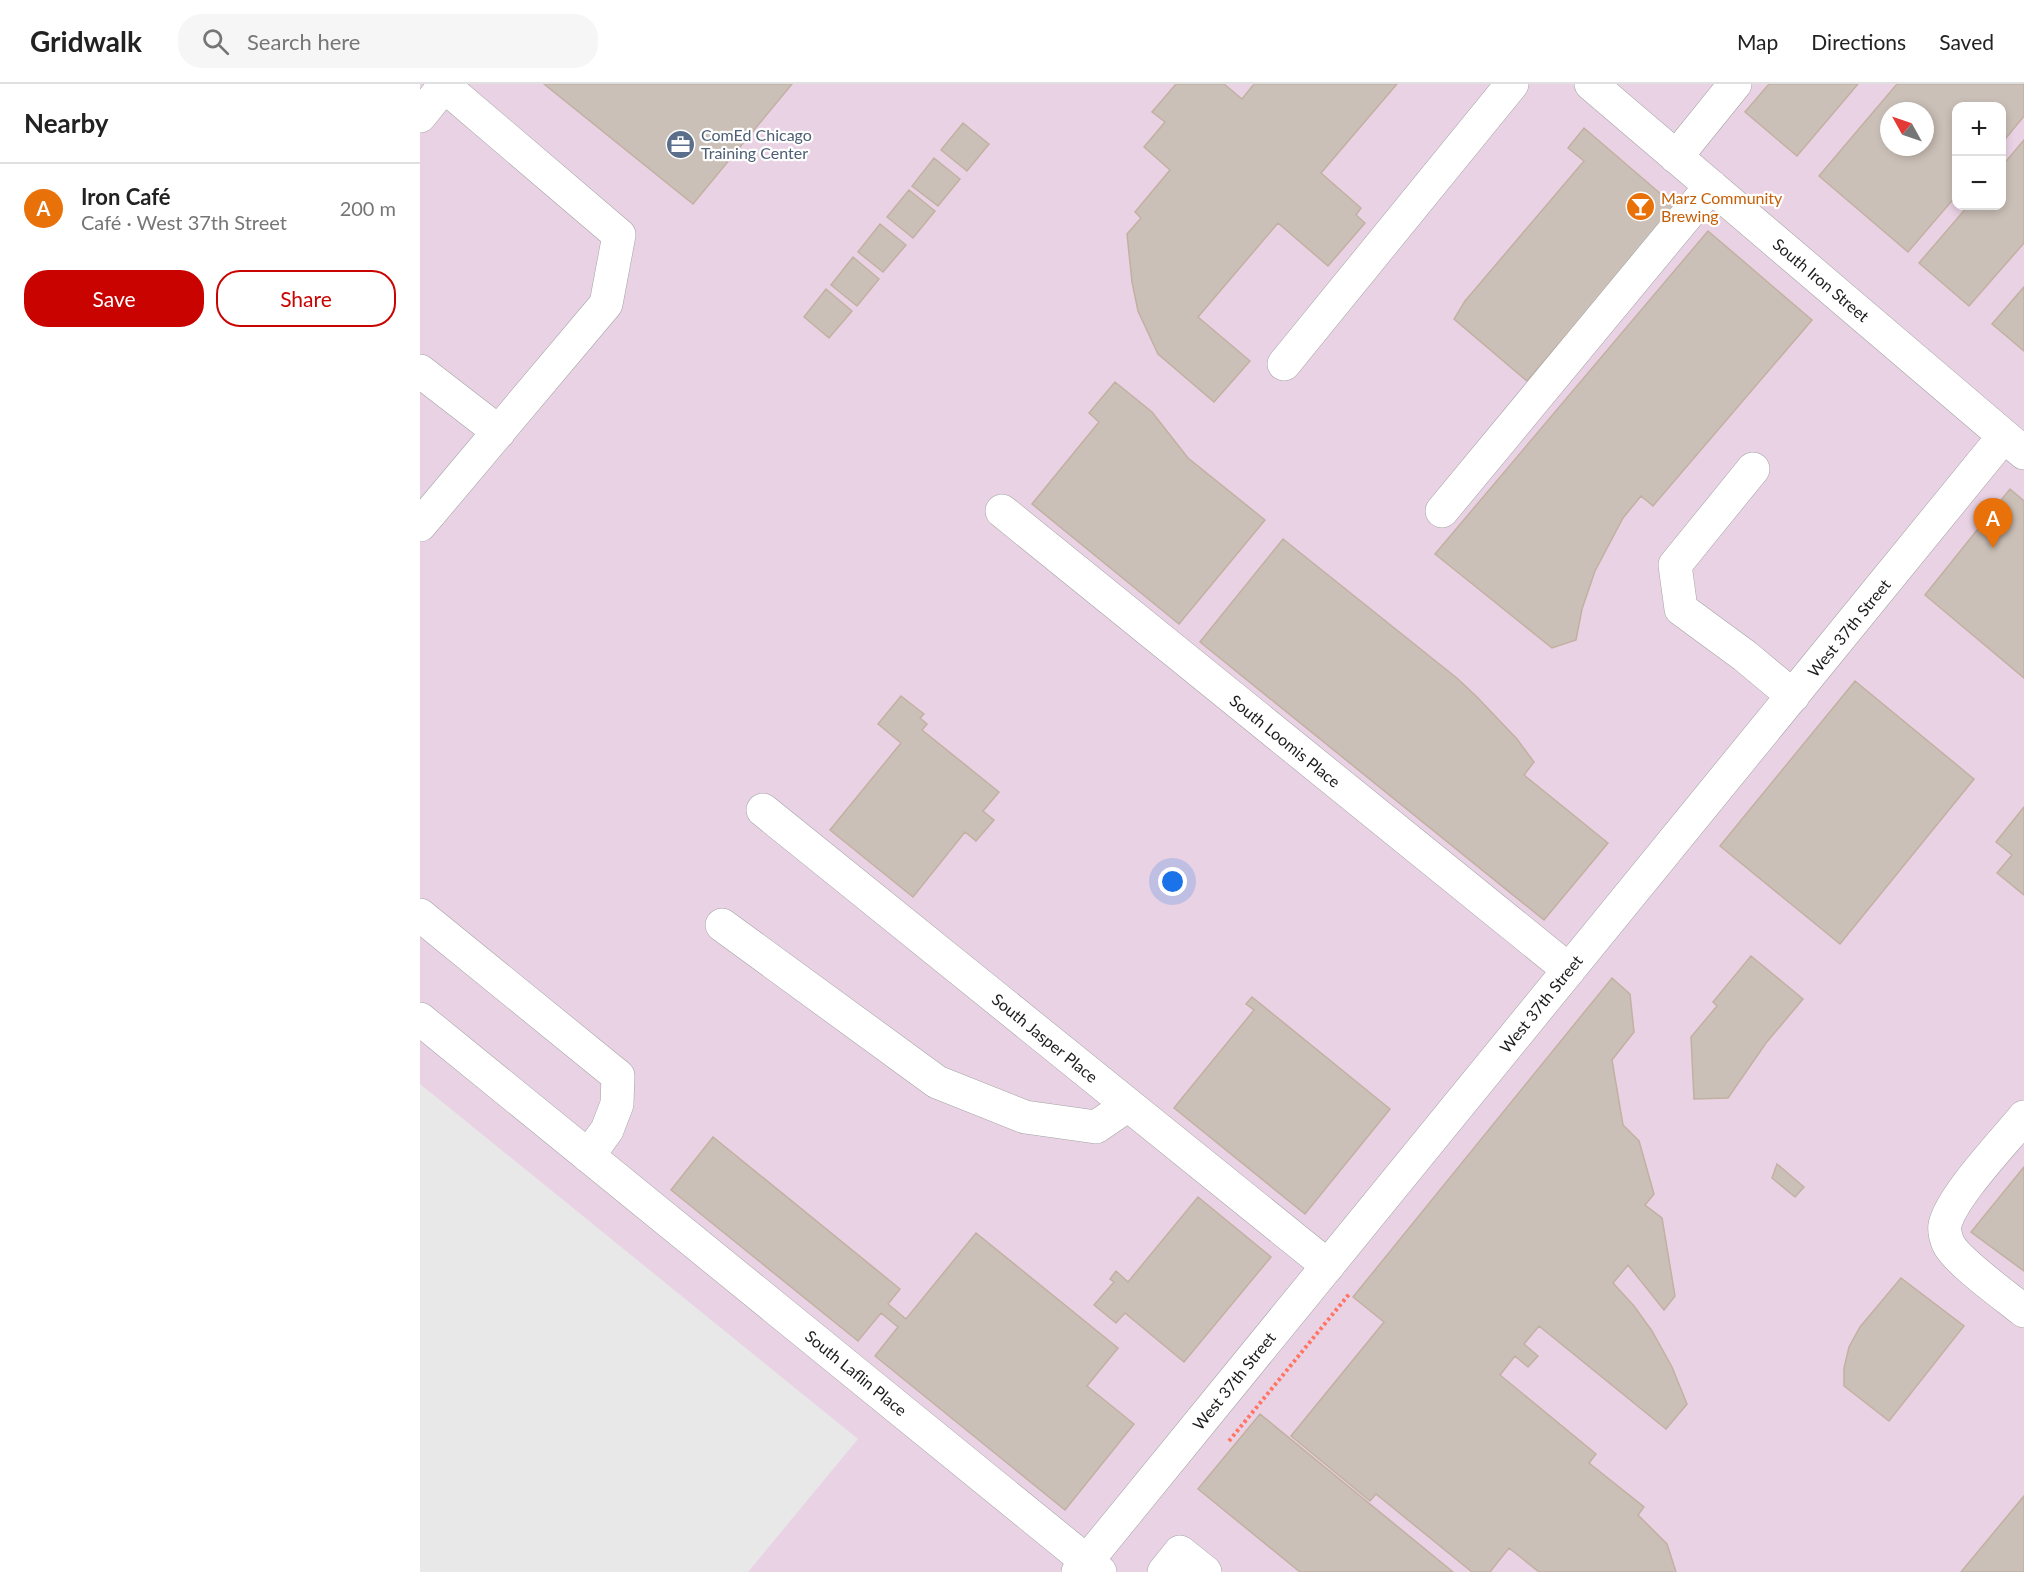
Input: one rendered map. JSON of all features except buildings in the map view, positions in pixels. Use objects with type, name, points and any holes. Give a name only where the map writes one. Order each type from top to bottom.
[{"type":"street","points":[[1284,364],[1512,84]]},
{"type":"street","name":"South Iron Street","points":[[1591,84],[2014,445]]},
{"type":"street","points":[[1676,157],[1735,84]]},
{"type":"street","points":[[420,116],[443,85],[619,235],[606,304],[420,525]]},
{"type":"street","points":[[1442,511],[1711,186]]},
{"type":"street","points":[[420,371],[499,432]]},
{"type":"street","name":"West 37th Street","points":[[1088,1569],[1328,1266],[1793,696],[2014,445]]},
{"type":"street","points":[[1753,469],[1675,565],[1681,609],[1745,656],[1793,696]]},
{"type":"street","name":"South Loomis Place","points":[[1002,511],[1569,970]]},
{"type":"street","name":"South Jasper Place","points":[[763,810],[1328,1266]]},
{"type":"street","points":[[420,915],[618,1076],[617,1104],[607,1130],[588,1156]]},
{"type":"street","points":[[722,925],[937,1082],[1024,1117],[1096,1127],[1128,1105]]},
{"type":"street","name":"South Laflin Place","points":[[420,1019],[1088,1569]]},
{"type":"street","points":[[2024,1117],[1958,1199],[1948,1214],[1944,1228],[1948,1244],[1958,1256],[2024,1311]]},
{"type":"street","points":[[1172,1562],[1205,1572]]},
{"type":"path","points":[[1229,1441],[1350,1293]]},
{"type":"shaded area","points":[[420,84],[2024,84],[2024,1572],[420,1572]]},
{"type":"shaded area","points":[[420,1084],[858,1439],[748,1572],[420,1572]]},
{"type":"place","name":"ComEd Chicago Training Center","points":[[680,144]]},
{"type":"place","name":"Marz Community Brewing","points":[[1640,207]]},
{"type":"place","name":"Iron Café","points":[[1993,548]]}]
